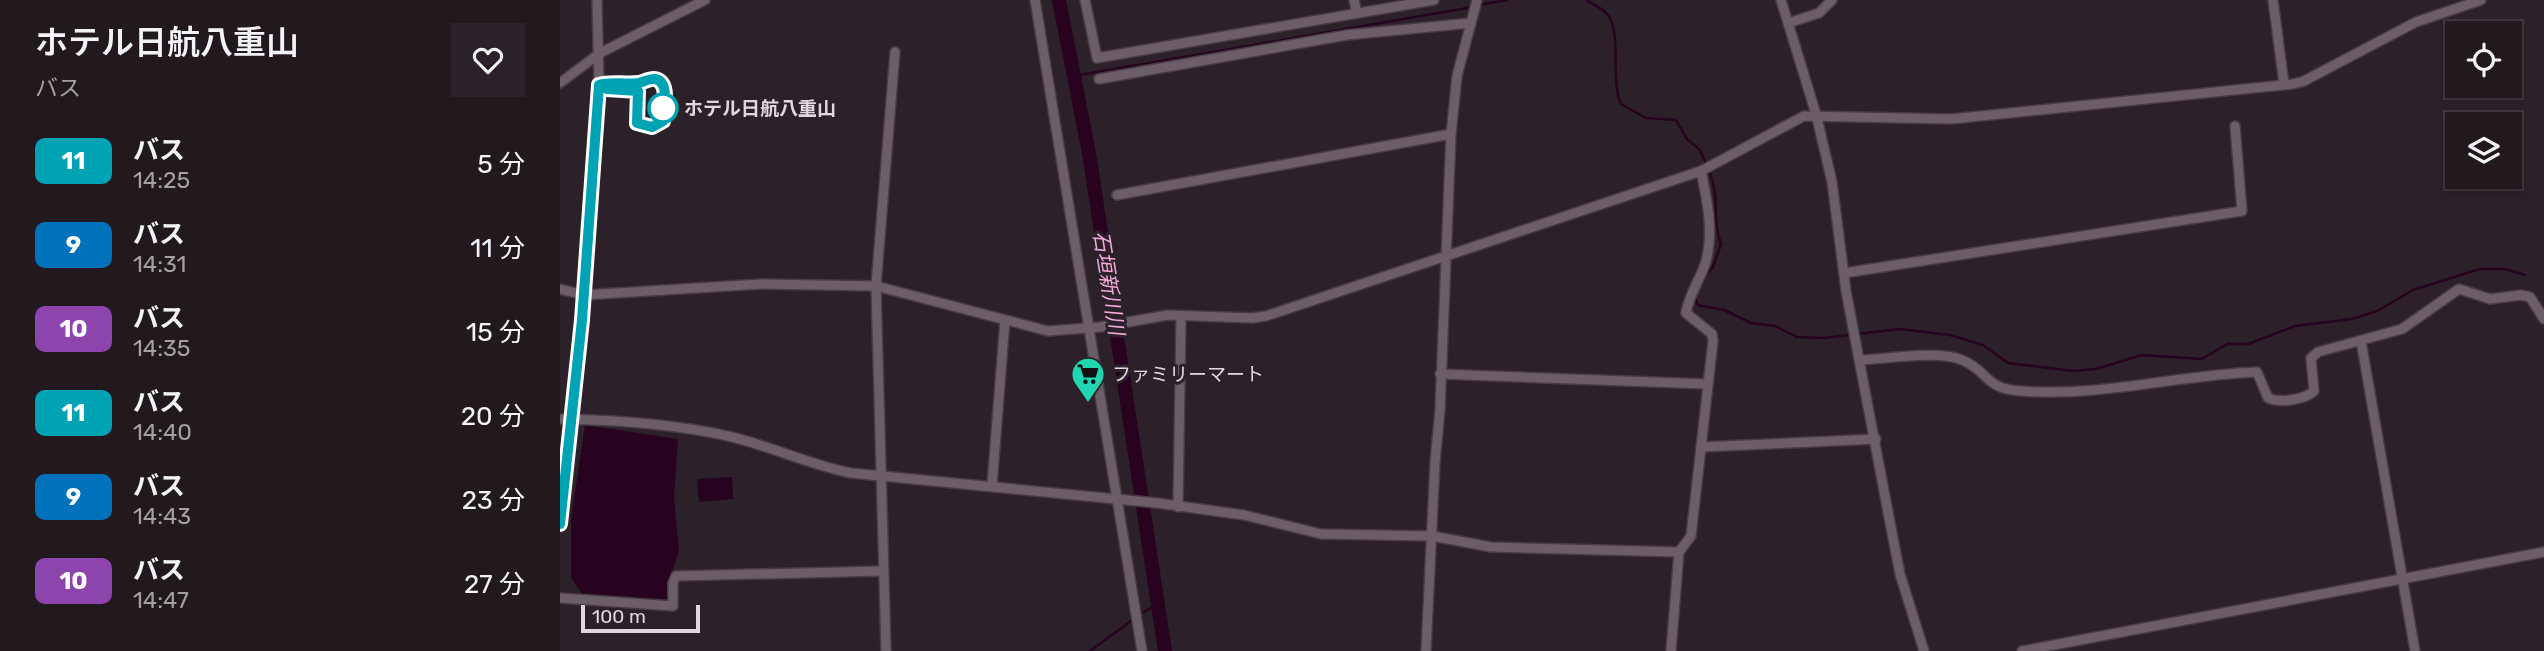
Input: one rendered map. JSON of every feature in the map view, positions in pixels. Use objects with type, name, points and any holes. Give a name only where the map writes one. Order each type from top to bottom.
[{"type":"street","points":[[560,524],[584,295],[600,53],[597,0]]},
{"type":"street","points":[[560,83],[600,53],[705,0]]},
{"type":"street","points":[[1035,0],[1096,327],[1123,500],[1142,651]]},
{"type":"street","points":[[1085,0],[1097,58],[1434,0]]},
{"type":"street","points":[[1354,0],[1357,13]]},
{"type":"street","points":[[1426,651],[1451,134],[1457,76],[1477,0]]},
{"type":"street","points":[[1781,0],[1816,114],[1832,182],[1844,273],[1900,574],[1924,651]]},
{"type":"street","points":[[1788,23],[1819,13],[1832,0]]},
{"type":"street","points":[[2273,0],[2284,83]]},
{"type":"street","points":[[560,289],[584,295],[761,284],[876,286],[1048,331],[1096,327],[1168,315],[1266,316],[1701,171],[1804,116],[1816,114],[1951,119],[2304,81],[2416,22],[2481,0]]},
{"type":"street","points":[[1099,79],[1348,35],[1471,23]]},
{"type":"street","points":[[886,651],[876,286],[895,52]]},
{"type":"street","points":[[1844,273],[2242,211],[2235,126]]},
{"type":"street","points":[[1117,195],[1451,134]]},
{"type":"street","points":[[1671,651],[1679,552],[1691,536],[1712,334],[1686,313],[1688,299],[1706,263],[1710,242],[1701,171]]},
{"type":"street","points":[[1860,360],[1944,357],[1961,359],[1998,389],[2028,392],[2103,389],[2257,372],[2268,398],[2281,401],[2310,395],[2314,391],[2309,366],[2311,358],[2318,352],[2402,329],[2459,289],[2490,299],[2521,295],[2530,297],[2544,319]]},
{"type":"street","points":[[1178,507],[1181,316]]},
{"type":"street","points":[[992,485],[1005,320]]},
{"type":"street","points":[[2361,341],[2415,651]]},
{"type":"street","points":[[1440,374],[1707,384]]},
{"type":"street","points":[[560,419],[673,427],[728,436],[823,467],[880,476],[1157,503],[1244,515],[1321,534],[1432,537],[1491,547],[1679,552]]},
{"type":"street","points":[[1701,447],[1876,439]]},
{"type":"street","points":[[2022,651],[2544,552]]},
{"type":"street","points":[[560,598],[673,606],[673,583],[676,576],[882,570]]},
{"type":"shaded area","points":[[585,425],[678,439],[674,497],[679,552],[668,582],[667,600],[582,594],[571,578],[571,520]]},
{"type":"shaded area","points":[[732,477],[733,499],[699,502],[697,479]]},
{"type":"waterway","name":"石垣新川川","points":[[1059,0],[1089,153],[1165,651]]},
{"type":"waterway","points":[[1479,5],[1507,0]]},
{"type":"waterway","points":[[1586,0],[1603,10],[1611,20],[1614,30],[1616,80],[1621,104],[1646,118],[1676,120],[1687,139],[1699,149],[1707,165]]},
{"type":"waterway","points":[[1074,76],[1473,7]]},
{"type":"waterway","points":[[1705,275],[1713,267],[1721,244],[1715,190],[1709,171]]},
{"type":"waterway","points":[[1694,296],[1698,305],[1724,310],[1751,323],[1775,326],[1797,337],[1823,338],[1900,329],[1950,335],[1983,345],[2008,363],[2074,371],[2096,369],[2142,355],[2202,359],[2227,344],[2248,344],[2295,326],[2352,319],[2377,311],[2413,290],[2480,269],[2505,269],[2525,275]]},
{"type":"waterway","points":[[1140,614],[1158,604]]},
{"type":"waterway","points":[[1090,651],[1135,618]]},
{"type":"bus line","name":"11","points":[[560,524],[582,320],[599,85],[608,82],[639,83],[653,79],[660,81],[665,89],[663,121],[652,127],[637,123],[635,116],[638,91],[607,89]]},
{"type":"place","name":"ホテル日航八重山","points":[[663,108]]},
{"type":"place","name":"ファミリーマート","points":[[1088,404]]}]
